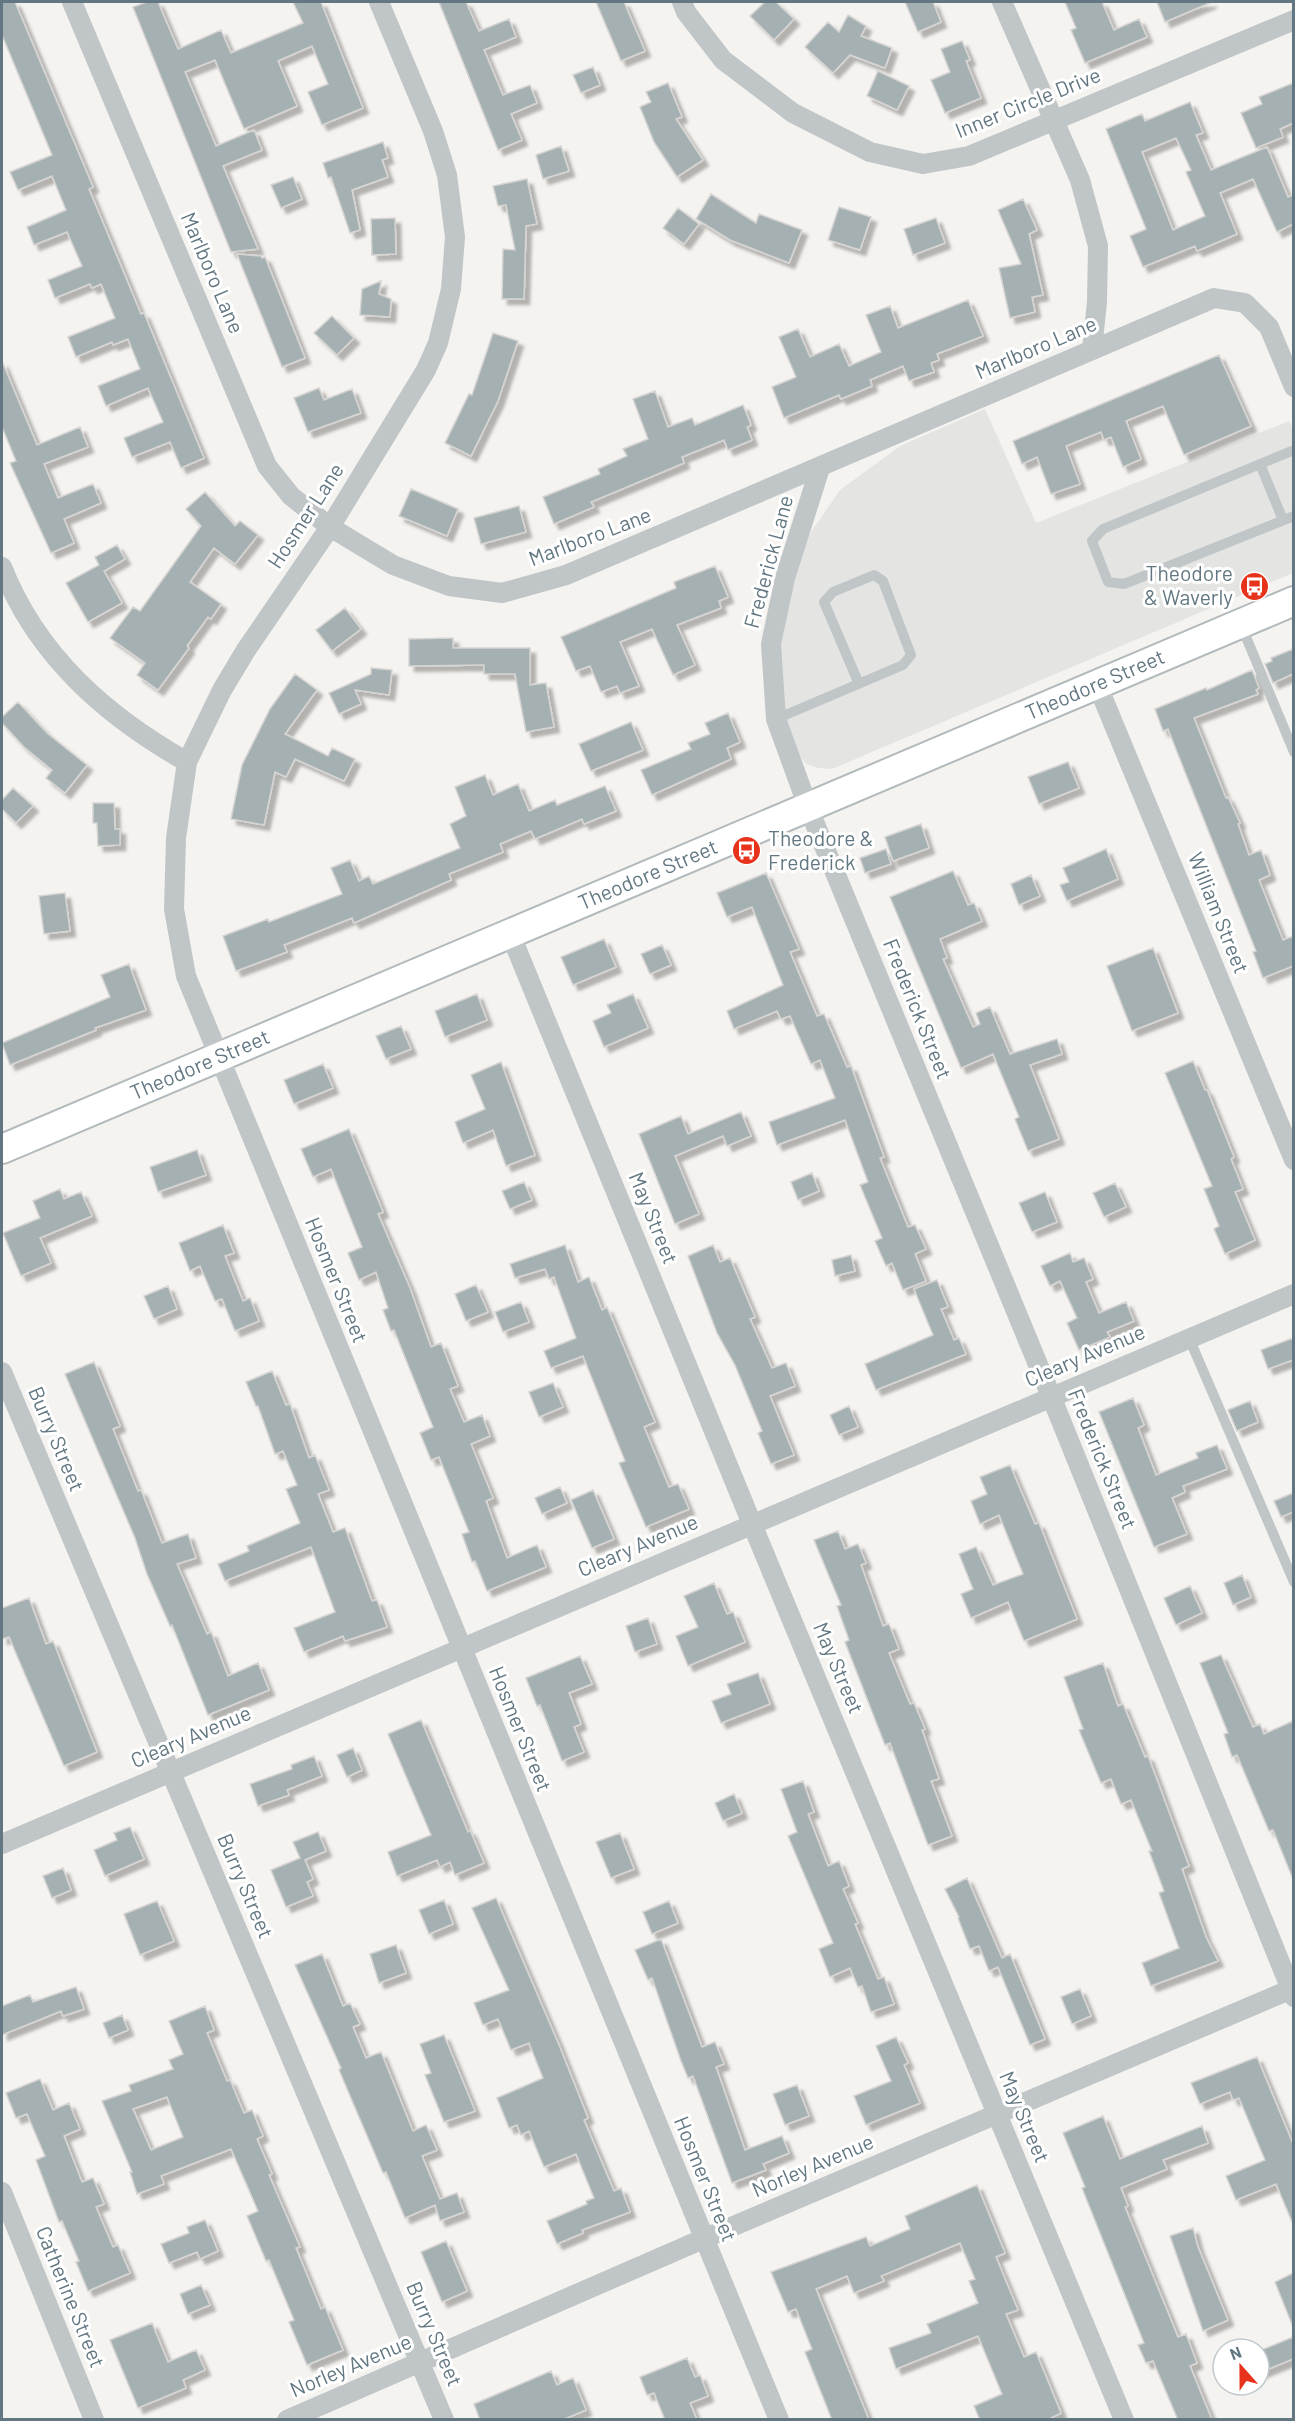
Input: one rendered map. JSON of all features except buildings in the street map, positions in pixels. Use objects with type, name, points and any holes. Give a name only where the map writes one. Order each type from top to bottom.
[{"type":"main road","name":"Theodore Street","points":[[2,1149],[1293,601]]},
{"type":"street","name":"Marlboro Lane","points":[[72,2],[267,466],[291,496],[330,526],[393,565],[449,586],[502,593],[566,575],[1214,298],[1245,303],[1269,327],[1293,387]]},
{"type":"street","name":"Hosmer Lane","points":[[219,1057],[186,976],[174,909],[176,838],[187,762],[228,680],[330,526],[426,370],[445,318],[454,266],[455,237],[447,175],[433,131],[379,2]]},
{"type":"street","name":"Inner Circle Drive","points":[[682,2],[686,12],[723,60],[793,113],[870,152],[923,164],[969,156],[1293,20]]},
{"type":"street","points":[[1002,2],[1052,121],[1080,180],[1098,246],[1097,302],[1092,350]]},
{"type":"street","name":"Frederick Lane","points":[[808,807],[776,719],[771,644],[785,578],[820,468]]},
{"type":"street","points":[[2,567],[16,601],[34,631],[78,684],[130,728],[187,762]]},
{"type":"street","name":"William Street","points":[[1097,684],[1293,1160]]},
{"type":"street","name":"Frederick Street","points":[[808,807],[1051,1396],[1292,1991]]},
{"type":"street","name":"May Street","points":[[510,933],[752,1524],[1124,2420]]},
{"type":"street","name":"Hosmer Street","points":[[219,1057],[779,2420]]},
{"type":"street","name":"Cleary Avenue","points":[[2,1844],[1293,1294]]},
{"type":"street","name":"Burry Street","points":[[2,1372],[444,2420]]},
{"type":"street","name":"Norley Avenue","points":[[287,2420],[703,2239],[1292,1991]]},
{"type":"street","name":"Catherine Street","points":[[2,2192],[94,2420]]},
{"type":"lane","points":[[1260,465],[1288,518],[1124,584],[1108,582],[1092,541],[1103,529],[1293,450]]},
{"type":"lane","points":[[776,719],[859,684],[903,665],[911,655],[883,581],[874,575],[833,592],[824,602],[859,684]]},
{"type":"lane","points":[[1240,623],[1293,752]]},
{"type":"lane","points":[[1189,1338],[1293,1582]]},
{"type":"shaded area","points":[[985,409],[1036,523],[1289,421],[1294,431],[1293,573],[832,769],[806,764],[794,749],[785,731],[777,658],[793,578],[809,535],[840,490],[900,446]]},
{"type":"place","name":"Theodore & Waverly","points":[[1254,586]]},
{"type":"place","name":"Theodore & Frederick","points":[[747,851]]}]
